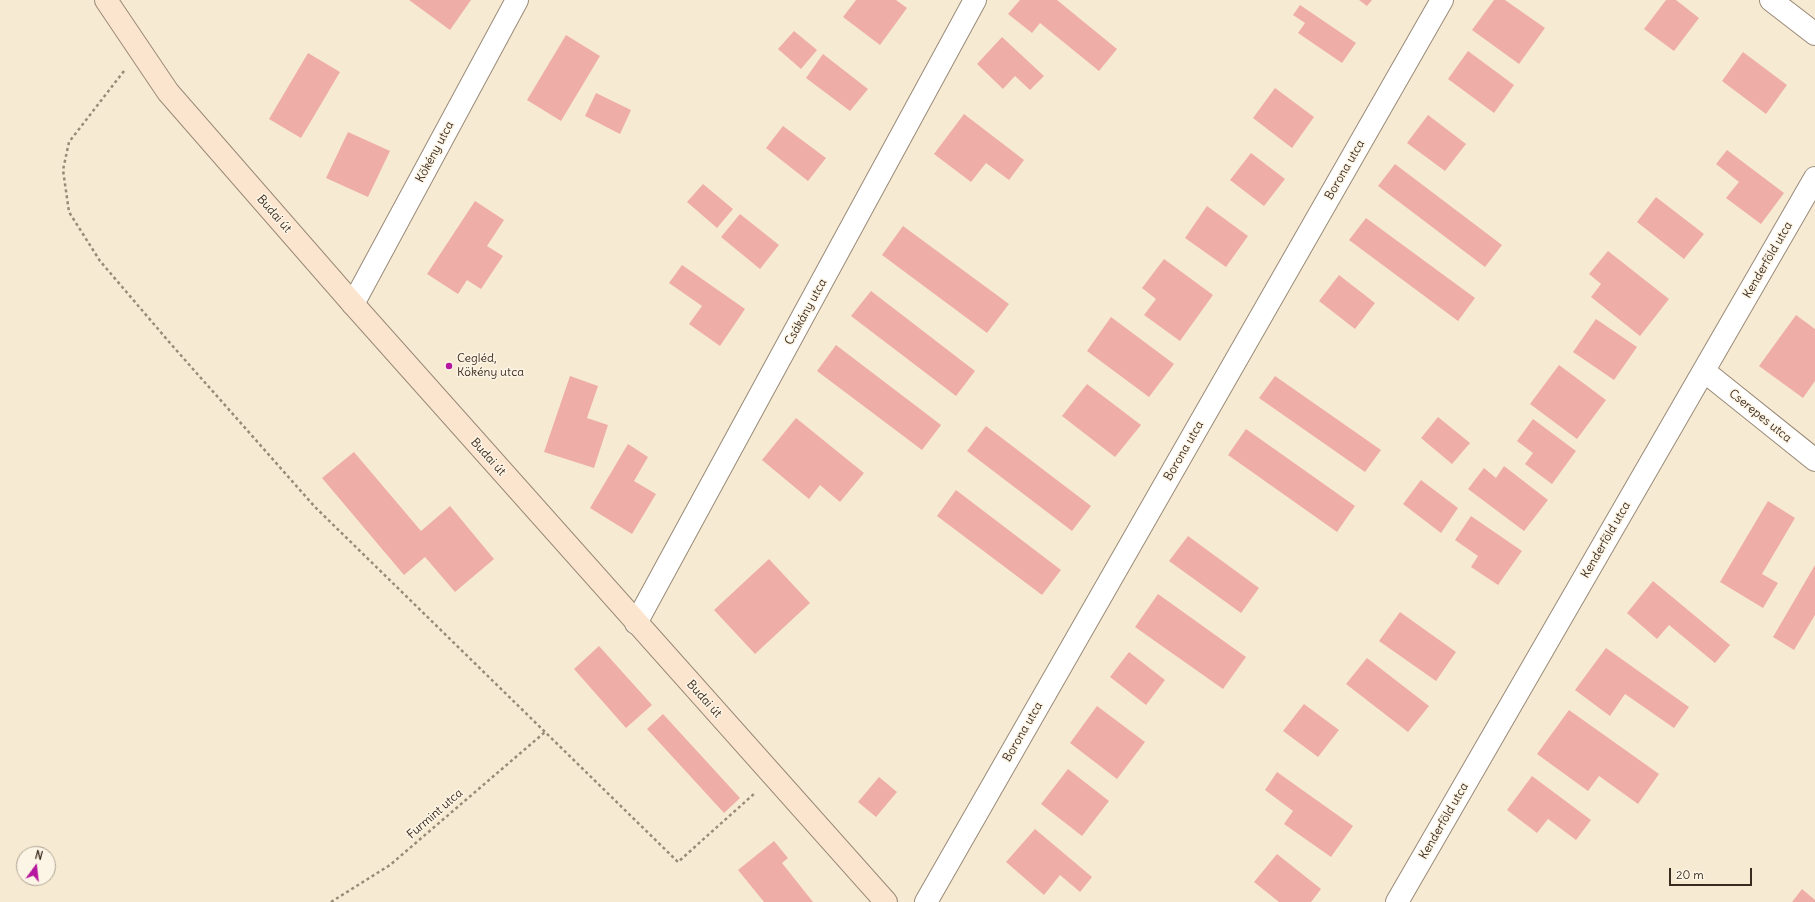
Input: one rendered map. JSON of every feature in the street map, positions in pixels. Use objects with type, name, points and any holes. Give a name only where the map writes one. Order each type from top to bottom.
[{"type":"street","name":"Budai út","points":[[106,0],[168,92],[353,304],[886,902]]},
{"type":"street","name":"Kökény utca","points":[[353,304],[517,0]]},
{"type":"street","name":"Csákány utca","points":[[636,623],[975,0]]},
{"type":"street","name":"Borona utca","points":[[926,902],[1442,0]]},
{"type":"street","points":[[1771,0],[1815,34]]},
{"type":"street","name":"Kenderföld utca","points":[[1397,902],[1815,178]]},
{"type":"street","name":"Cserepes utca","points":[[1704,371],[1815,460]]},
{"type":"path","points":[[140,50],[69,142],[63,170],[69,212],[100,261],[315,507],[678,862],[773,776]]},
{"type":"path","name":"Furmint utca","points":[[331,902],[390,865],[545,732]]},
{"type":"building","points":[[409,0],[471,0],[450,30]]},
{"type":"building","points":[[856,0],[896,0],[907,8],[880,45],[843,17]]},
{"type":"building","points":[[1020,0],[1057,0],[1117,49],[1099,71],[1040,23],[1032,33],[1008,14]]},
{"type":"building","points":[[1359,0],[1372,0],[1367,6]]},
{"type":"building","points":[[1494,0],[1505,0],[1545,28],[1519,64],[1472,30]]},
{"type":"building","points":[[1666,0],[1676,0],[1699,18],[1674,51],[1644,29]]},
{"type":"building","points":[[1300,5],[1356,43],[1342,63],[1298,33],[1305,23],[1293,15]]},
{"type":"building","points":[[794,31],[817,50],[801,69],[778,49]]},
{"type":"building","points":[[566,35],[600,56],[561,121],[527,100]]},
{"type":"building","points":[[1002,37],[1044,76],[1030,90],[1015,76],[1003,89],[977,64]]},
{"type":"building","points":[[1468,51],[1514,85],[1494,113],[1448,79]]},
{"type":"building","points":[[1743,52],[1787,85],[1766,114],[1722,81]]},
{"type":"building","points":[[308,53],[340,72],[301,138],[269,119]]},
{"type":"building","points":[[823,54],[868,89],[850,111],[806,78]]},
{"type":"building","points":[[1275,88],[1314,117],[1292,148],[1253,118]]},
{"type":"building","points":[[596,93],[631,110],[620,134],[585,116]]},
{"type":"building","points":[[964,114],[1024,160],[1009,180],[986,163],[971,182],[934,154]]},
{"type":"building","points":[[1428,115],[1466,144],[1445,171],[1407,143]]},
{"type":"building","points":[[783,126],[826,158],[808,181],[766,148]]},
{"type":"building","points":[[348,132],[390,151],[368,197],[326,178]]},
{"type":"building","points":[[1727,150],[1784,193],[1761,224],[1726,198],[1739,182],[1716,164]]},
{"type":"building","points":[[1251,153],[1285,179],[1264,206],[1230,180]]},
{"type":"building","points":[[1395,164],[1502,245],[1485,267],[1378,186]]},
{"type":"building","points":[[703,184],[733,209],[717,228],[687,202]]},
{"type":"building","points":[[1656,197],[1704,234],[1684,259],[1637,222]]},
{"type":"building","points":[[475,201],[504,220],[487,246],[503,256],[481,289],[467,280],[458,294],[427,274]]},
{"type":"building","points":[[1207,206],[1248,236],[1226,267],[1185,238]]},
{"type":"building","points":[[740,214],[779,245],[760,269],[721,237]]},
{"type":"building","points":[[1366,218],[1475,298],[1458,321],[1349,240]]},
{"type":"building","points":[[903,226],[1009,304],[987,333],[882,255]]},
{"type":"building","points":[[1608,251],[1669,299],[1640,336],[1591,297],[1601,284],[1589,274]]},
{"type":"building","points":[[1164,259],[1213,295],[1180,341],[1144,315],[1156,299],[1142,288]]},
{"type":"building","points":[[682,265],[745,309],[720,346],[689,324],[702,306],[669,283]]},
{"type":"building","points":[[1339,275],[1375,303],[1355,329],[1319,301]]},
{"type":"building","points":[[871,291],[975,371],[956,396],[851,316]]},
{"type":"building","points":[[1796,315],[1815,329],[1815,381],[1803,398],[1759,366]]},
{"type":"building","points":[[1111,317],[1174,364],[1149,397],[1087,351]]},
{"type":"building","points":[[1596,319],[1637,347],[1614,380],[1573,352]]},
{"type":"building","points":[[836,345],[941,425],[922,450],[817,371]]},
{"type":"building","points":[[1559,365],[1606,400],[1577,439],[1530,404]]},
{"type":"building","points":[[570,376],[598,386],[587,418],[608,425],[594,468],[544,452]]},
{"type":"building","points":[[1275,376],[1381,450],[1365,472],[1259,398]]},
{"type":"building","points":[[1087,384],[1141,425],[1115,457],[1062,416]]},
{"type":"building","points":[[1438,417],[1470,443],[1452,464],[1421,438]]},
{"type":"building","points":[[796,418],[864,473],[840,502],[820,485],[809,499],[762,460]]},
{"type":"building","points":[[1533,419],[1576,451],[1552,484],[1525,464],[1533,453],[1517,441]]},
{"type":"building","points":[[986,426],[1091,506],[1072,531],[967,451]]},
{"type":"building","points":[[1246,429],[1355,506],[1337,532],[1228,455]]},
{"type":"building","points":[[628,444],[648,457],[634,481],[656,494],[632,534],[590,508]]},
{"type":"building","points":[[354,452],[421,531],[450,506],[494,559],[455,592],[425,557],[404,575],[322,478]]},
{"type":"building","points":[[1504,466],[1548,500],[1524,531],[1468,489],[1484,468],[1496,478]]},
{"type":"building","points":[[1421,480],[1458,508],[1441,533],[1403,504]]},
{"type":"building","points":[[956,490],[1061,570],[1042,595],[937,516]]},
{"type":"building","points":[[1768,501],[1795,518],[1762,574],[1778,583],[1763,608],[1720,582]]},
{"type":"building","points":[[1471,516],[1522,551],[1498,585],[1471,567],[1478,556],[1455,540]]},
{"type":"building","points":[[1188,536],[1259,588],[1241,613],[1169,561]]},
{"type":"building","points":[[769,559],[810,603],[755,654],[714,610]]},
{"type":"building","points":[[1815,565],[1815,615],[1794,650],[1773,637]]},
{"type":"building","points":[[1653,581],[1730,645],[1715,663],[1669,625],[1657,639],[1627,613]]},
{"type":"building","points":[[1158,594],[1246,657],[1223,689],[1135,627]]},
{"type":"building","points":[[1400,612],[1456,652],[1436,681],[1379,641]]},
{"type":"building","points":[[599,646],[652,705],[626,728],[574,669]]},
{"type":"building","points":[[1606,648],[1689,707],[1674,728],[1625,694],[1610,716],[1575,690]]},
{"type":"building","points":[[1129,652],[1165,680],[1146,705],[1110,677]]},
{"type":"building","points":[[1367,658],[1429,706],[1408,732],[1346,684]]},
{"type":"building","points":[[1304,704],[1339,730],[1318,757],[1283,731]]},
{"type":"building","points":[[1097,706],[1145,742],[1117,779],[1070,743]]},
{"type":"building","points":[[1569,710],[1659,774],[1638,804],[1599,776],[1588,791],[1537,754]]},
{"type":"building","points":[[663,714],[740,798],[724,813],[647,729]]},
{"type":"building","points":[[1068,769],[1109,801],[1082,836],[1041,804]]},
{"type":"building","points":[[1277,772],[1353,826],[1331,857],[1284,824],[1293,811],[1265,790]]},
{"type":"building","points":[[1532,776],[1591,820],[1576,840],[1548,819],[1537,833],[1507,810]]},
{"type":"building","points":[[879,777],[897,792],[876,817],[858,802]]},
{"type":"building","points":[[1035,829],[1092,877],[1080,892],[1060,875],[1044,895],[1006,862]]},
{"type":"building","points":[[774,841],[788,858],[782,863],[813,902],[764,902],[738,870]]},
{"type":"building","points":[[1277,854],[1321,889],[1311,902],[1279,902],[1254,882]]},
{"type":"building","points":[[1802,889],[1815,900],[1815,902],[1792,902]]},
{"type":"place","name":"Cegléd, Kökény utca","points":[[449,366]]}]
